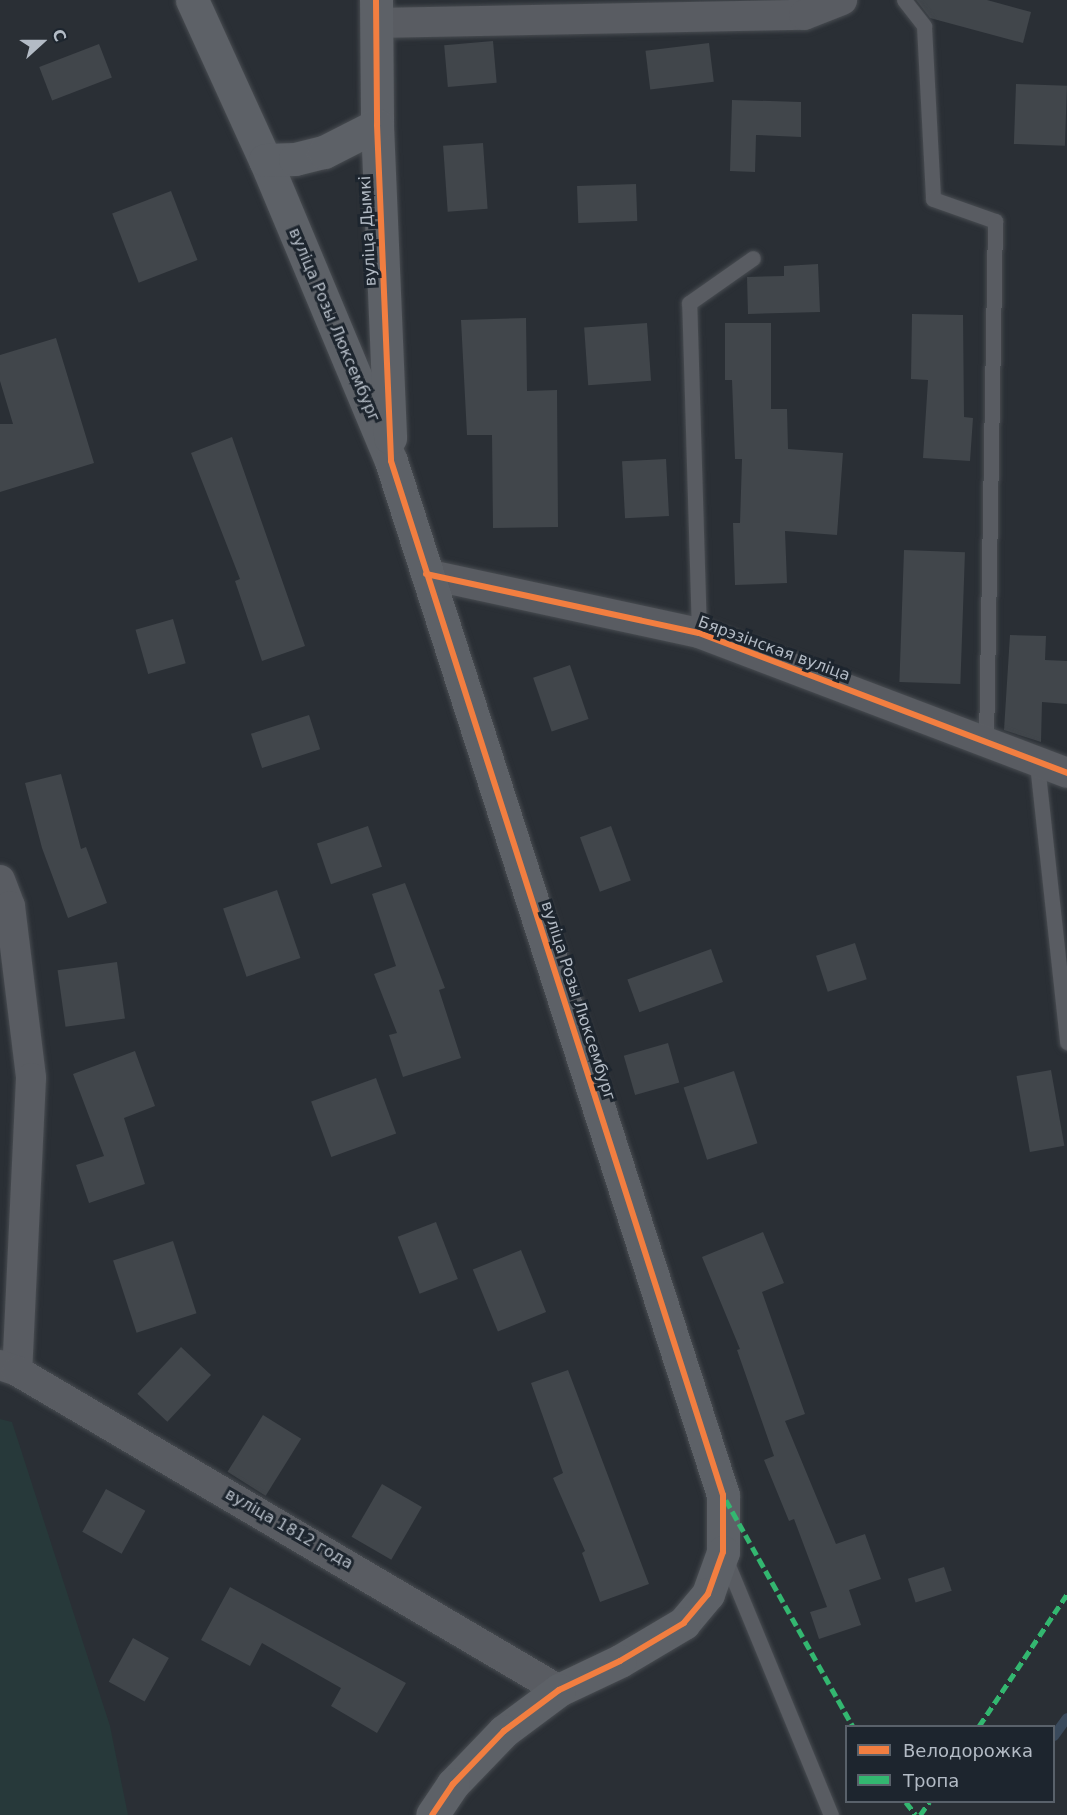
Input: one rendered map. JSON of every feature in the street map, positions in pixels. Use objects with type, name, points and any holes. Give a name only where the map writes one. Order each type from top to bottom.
[{"type":"main road","name":"вуліца Розы Люксембург","points":[[192,0],[265,160],[391,461],[723,1495],[723,1552],[708,1594],[684,1623],[559,1690],[504,1731],[453,1784],[432,1815]]},
{"type":"main road","name":"вуліца Дымкі","points":[[376,11],[376,125],[391,461]]},
{"type":"main road","points":[[265,160],[295,159],[324,152],[376,125]]},
{"type":"street","points":[[376,11],[804,15],[842,0]]},
{"type":"street","name":"Бярэзінская вуліца","points":[[426,574],[699,633],[1037,764],[1067,773]]},
{"type":"street","name":"вуліца 1812 года","points":[[0,880],[10,906],[31,1078],[9,1368],[559,1690]]},
{"type":"lane","points":[[904,0],[924,26],[933,200],[995,221],[986,743]]},
{"type":"lane","points":[[699,633],[689,303],[753,258]]},
{"type":"lane","points":[[1037,764],[1067,1042]]},
{"type":"lane","points":[[723,1552],[831,1815]]},
{"type":"shaded area","points":[[0,1419],[12,1422],[110,1726],[128,1815],[0,1815]]},
{"type":"building","points":[[916,0],[987,0],[1031,12],[1023,43],[930,18]]},
{"type":"building","points":[[493,41],[497,83],[448,87],[444,45]]},
{"type":"building","points":[[709,43],[714,82],[650,90],[645,51]]},
{"type":"building","points":[[99,44],[112,78],[52,101],[39,67]]},
{"type":"building","points":[[1016,84],[1067,86],[1065,146],[1014,144]]},
{"type":"building","points":[[732,100],[801,102],[801,137],[756,135],[755,172],[730,171]]},
{"type":"building","points":[[483,143],[488,209],[448,212],[443,146]]},
{"type":"building","points":[[636,184],[637,221],[578,223],[577,186]]},
{"type":"building","points":[[171,191],[198,260],[139,283],[112,214]]},
{"type":"building","points":[[818,264],[820,312],[748,314],[747,277],[784,276],[784,266]]},
{"type":"building","points":[[912,314],[963,315],[964,417],[973,418],[970,461],[923,458],[928,380],[911,379]]},
{"type":"building","points":[[526,318],[527,391],[557,390],[558,527],[493,528],[492,435],[467,435],[461,320]]},
{"type":"building","points":[[647,323],[651,381],[588,385],[584,327]]},
{"type":"building","points":[[725,323],[771,323],[771,409],[787,409],[788,449],[843,453],[837,535],[785,531],[787,583],[735,585],[733,523],[740,523],[742,459],[735,459],[732,380],[725,380]]},
{"type":"building","points":[[56,338],[94,463],[0,492],[0,424],[13,424],[0,381],[0,355]]},
{"type":"building","points":[[232,437],[305,646],[262,661],[235,581],[240,579],[191,453]]},
{"type":"building","points":[[666,459],[669,516],[625,518],[622,461]]},
{"type":"building","points":[[904,550],[965,552],[960,684],[899,682]]},
{"type":"building","points":[[173,619],[186,663],[148,674],[136,630]]},
{"type":"building","points":[[1010,635],[1046,636],[1045,660],[1067,661],[1067,704],[1042,702],[1041,742],[1004,730]]},
{"type":"building","points":[[570,665],[589,719],[552,732],[533,678]]},
{"type":"building","points":[[309,715],[320,749],[262,768],[251,734]]},
{"type":"building","points":[[61,774],[81,849],[86,847],[107,903],[68,918],[42,848],[25,783]]},
{"type":"building","points":[[368,826],[382,867],[331,884],[317,844]]},
{"type":"building","points":[[611,826],[631,881],[600,892],[580,837]]},
{"type":"building","points":[[405,883],[445,988],[439,990],[461,1058],[403,1077],[389,1035],[397,1033],[374,974],[396,966],[372,894]]},
{"type":"building","points":[[277,890],[300,958],[247,977],[223,909]]},
{"type":"building","points":[[855,943],[867,979],[828,992],[816,956]]},
{"type":"building","points":[[711,949],[723,982],[639,1012],[627,979]]},
{"type":"building","points":[[117,962],[125,1018],[66,1027],[58,970]]},
{"type":"building","points":[[668,1043],[679,1082],[635,1095],[624,1056]]},
{"type":"building","points":[[135,1051],[155,1106],[124,1118],[145,1184],[89,1203],[76,1165],[104,1156],[73,1074]]},
{"type":"building","points":[[1051,1070],[1064,1146],[1030,1152],[1017,1076]]},
{"type":"building","points":[[734,1071],[757,1143],[707,1160],[684,1087]]},
{"type":"building","points":[[376,1078],[396,1133],[331,1157],[311,1102]]},
{"type":"building","points":[[436,1222],[458,1279],[420,1294],[398,1237]]},
{"type":"building","points":[[763,1232],[784,1283],[762,1292],[805,1414],[785,1421],[836,1544],[865,1534],[881,1579],[849,1590],[861,1625],[819,1639],[810,1612],[827,1607],[794,1519],[789,1521],[764,1460],[774,1456],[737,1350],[740,1349],[702,1257]]},
{"type":"building","points":[[173,1241],[196,1313],[137,1333],[113,1260]]},
{"type":"building","points":[[521,1250],[546,1312],[498,1332],[473,1269]]},
{"type":"building","points":[[181,1347],[211,1375],[167,1422],[137,1394]]},
{"type":"building","points":[[568,1370],[649,1584],[600,1602],[582,1553],[585,1551],[553,1478],[563,1473],[531,1383]]},
{"type":"building","points":[[263,1415],[301,1439],[266,1496],[227,1472]]},
{"type":"building","points":[[382,1484],[422,1507],[391,1560],[352,1537]]},
{"type":"building","points":[[106,1489],[145,1511],[122,1554],[82,1532]]},
{"type":"building","points":[[944,1567],[952,1591],[916,1603],[908,1579]]},
{"type":"building","points":[[230,1587],[406,1683],[377,1733],[331,1706],[341,1688],[262,1643],[250,1666],[201,1640]]},
{"type":"building","points":[[133,1638],[169,1658],[145,1702],[109,1682]]},
{"type":"waterway","points":[[1055,1735],[1067,1718]]},
{"type":"marked path","points":[[726,1500],[852,1725]]},
{"type":"marked path","points":[[980,1725],[1067,1594]]},
{"type":"marked path","points":[[907,1803],[916,1815]]},
{"type":"marked path","points":[[920,1815],[928,1803]]},
{"type":"cycle path","points":[[376,0],[377,125],[391,461],[723,1495],[723,1552],[708,1594],[684,1623],[620,1661],[559,1690],[504,1731],[453,1784],[432,1815]]},
{"type":"cycle path","points":[[426,574],[699,633],[1067,773]]}]
